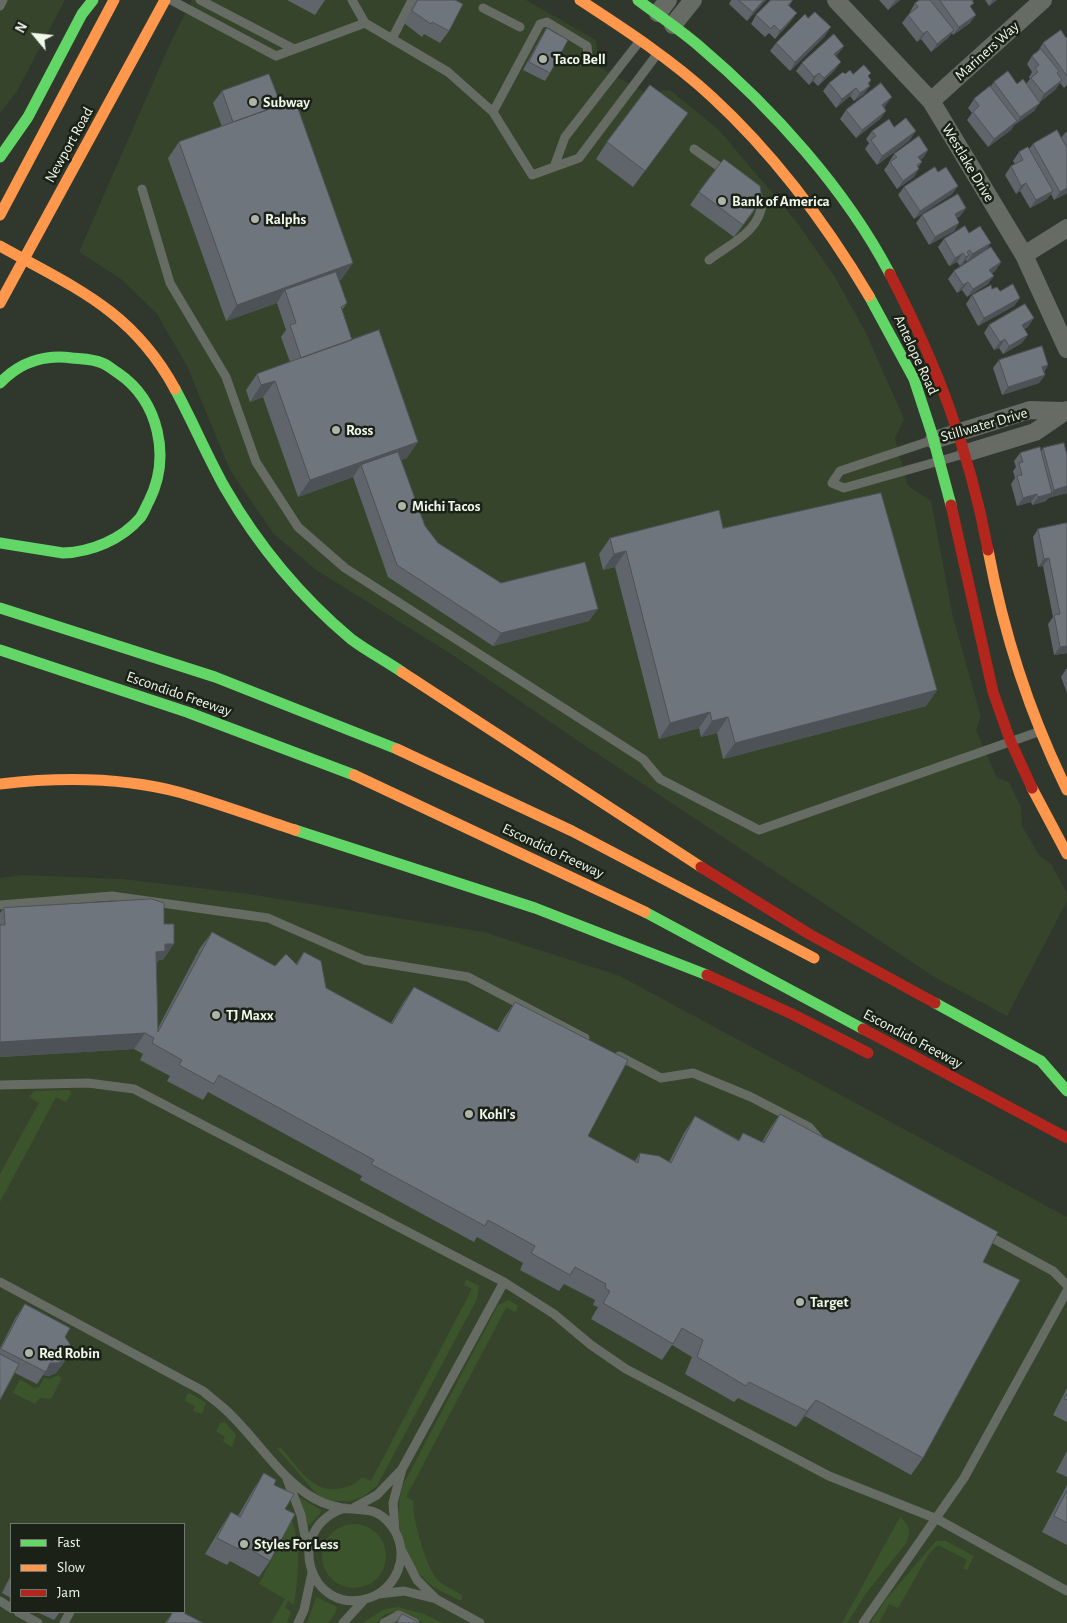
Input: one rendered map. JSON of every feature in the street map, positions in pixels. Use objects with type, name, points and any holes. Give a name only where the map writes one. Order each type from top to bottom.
[{"type":"main road","points":[[0,157],[28,118],[82,14],[93,0]]},
{"type":"main road","name":"Newport Road","points":[[0,214],[114,0]]},
{"type":"main road","name":"Newport Road","points":[[0,304],[165,0]]},
{"type":"main road","name":"Antelope Road","points":[[580,0],[659,52],[730,112],[774,158],[816,210],[850,261],[917,387],[940,462],[966,568],[986,669],[1011,742],[1067,854]]},
{"type":"main road","name":"Antelope Road","points":[[638,0],[658,12],[742,84],[785,128],[822,171],[885,265],[917,324],[960,432],[1001,614],[1040,731],[1067,790]]},
{"type":"main road","points":[[641,40],[656,38]]},
{"type":"main road","points":[[755,115],[762,120],[785,128]]},
{"type":"main road","points":[[0,246],[88,296],[130,327],[140,338],[173,385],[224,484],[260,543],[299,589],[353,640],[740,892],[816,938],[1041,1061],[1067,1092]]},
{"type":"main road","points":[[0,383],[15,368],[37,360],[65,356],[98,362],[129,380],[147,402],[159,430],[162,455],[157,484],[145,509],[134,524],[110,541],[85,550],[64,553],[0,543]]},
{"type":"main road","name":"Escondido Freeway","points":[[0,608],[77,630],[242,687],[422,760],[515,802],[642,865],[823,962]]},
{"type":"main road","name":"Escondido Freeway","points":[[0,650],[187,712],[363,778],[632,905],[1067,1138]]},
{"type":"main road","points":[[17,667],[52,666]]},
{"type":"main road","points":[[0,784],[35,780],[106,780],[181,793],[526,905],[614,937],[726,983],[880,1059]]},
{"type":"main road","points":[[1041,1079],[1067,1092]]},
{"type":"main road","points":[[985,1108],[1027,1117]]},
{"type":"street","points":[[673,25],[693,0]]},
{"type":"street","name":"Westlake Drive","points":[[836,0],[931,101],[1024,255],[1067,349]]},
{"type":"street","name":"Mariners Way","points":[[931,101],[1043,0]]},
{"type":"street","points":[[1024,255],[1067,228]]},
{"type":"street","name":"Stillwater Drive","points":[[934,440],[1030,410],[1066,411]]},
{"type":"street","name":"Stillwater Drive","points":[[966,453],[1035,432],[1066,411]]},
{"type":"lane","points":[[0,6],[3,0]]},
{"type":"lane","points":[[171,0],[276,56],[365,22]]},
{"type":"lane","points":[[200,0],[294,50]]},
{"type":"lane","points":[[352,0],[365,22],[448,72],[493,112],[532,175],[579,158],[659,52]]},
{"type":"lane","points":[[393,38],[412,0]]},
{"type":"lane","points":[[484,8],[520,27]]},
{"type":"lane","points":[[493,112],[540,24],[547,22],[587,46],[588,56],[581,61]]},
{"type":"lane","points":[[554,167],[565,137],[641,40]]},
{"type":"lane","points":[[694,149],[742,183],[762,202],[762,212],[744,236],[709,260]]},
{"type":"lane","points":[[142,189],[170,283],[226,377],[256,462],[298,527],[345,568],[643,759],[660,779],[759,830],[1040,731]]},
{"type":"lane","points":[[934,440],[840,471],[832,483],[844,488],[966,453]]},
{"type":"lane","points":[[0,905],[112,896],[268,918],[364,960],[468,977],[591,1041]]},
{"type":"lane","points":[[609,1051],[661,1078],[693,1073],[751,1097],[809,1127],[824,1144]]},
{"type":"lane","points":[[0,1085],[88,1083],[134,1089],[504,1282],[554,1314],[591,1345],[626,1369],[829,1476],[937,1519],[1067,1591]]},
{"type":"lane","points":[[977,1229],[1053,1271],[1067,1285]]},
{"type":"lane","points":[[0,1282],[203,1391],[230,1413],[287,1479],[309,1495],[330,1506],[355,1507],[375,1512],[387,1520],[395,1531]]},
{"type":"lane","points":[[436,1599],[417,1580],[400,1547],[395,1531],[393,1503],[402,1469],[504,1282]]},
{"type":"lane","points":[[863,1623],[964,1478],[1067,1291]]},
{"type":"lane","points":[[355,1507],[378,1495],[402,1469]]},
{"type":"lane","points":[[287,1479],[301,1516],[312,1573],[317,1583],[330,1594],[347,1600],[364,1600],[379,1594],[404,1591],[436,1599],[480,1623]]},
{"type":"lane","points":[[308,1557],[310,1540],[318,1526],[330,1515],[345,1508]]},
{"type":"lane","points":[[379,1594],[390,1585],[397,1574],[401,1560],[400,1547]]},
{"type":"lane","points":[[298,1623],[304,1610],[312,1573]]},
{"type":"lane","points":[[342,1623],[364,1600]]},
{"type":"lane","points":[[20,1613],[38,1623]]},
{"type":"lane","points":[[384,1623],[393,1616],[398,1616],[415,1623]]},
{"type":"shaded area","points":[[0,0],[65,0],[17,91],[0,113]]},
{"type":"shaded area","points":[[192,0],[526,0],[596,40],[599,67],[644,92],[670,90],[719,130],[796,221],[835,277],[866,333],[904,419],[895,438],[908,486],[931,501],[953,617],[981,717],[976,730],[997,778],[1009,782],[1021,807],[1022,826],[1039,855],[1051,864],[1067,893],[1067,901],[1007,1016],[936,978],[587,747],[448,652],[316,570],[273,533],[230,470],[187,366],[157,314],[121,279],[79,252],[169,46]]},
{"type":"shaded area","points":[[21,875],[123,879],[249,894],[484,932],[620,976],[1067,1217],[1067,1623],[0,1623],[0,878]]},
{"type":"shaded area","points":[[70,1090],[71,1094],[66,1102],[56,1097],[0,1202],[0,1174],[39,1103],[29,1097],[34,1091]]},
{"type":"shaded area","points":[[466,1279],[479,1286],[477,1299],[377,1486],[362,1497],[352,1501],[331,1501],[319,1497],[277,1448],[281,1448],[307,1478],[323,1488],[345,1487],[355,1483],[362,1477],[371,1481],[472,1289],[464,1285]]},
{"type":"shaded area","points":[[509,1300],[518,1306],[516,1312],[506,1308],[406,1497],[414,1501],[414,1517],[432,1572],[442,1583],[462,1595],[462,1600],[459,1600],[431,1585],[413,1565],[402,1539],[399,1511],[400,1497],[403,1485],[498,1305]]},
{"type":"shaded area","points":[[58,1375],[62,1378],[51,1399],[40,1398],[35,1404],[13,1393],[20,1379],[34,1388],[39,1387],[44,1378],[50,1379]]},
{"type":"shaded area","points":[[190,1393],[206,1403],[202,1414],[193,1411],[195,1406],[185,1401],[187,1394]]},
{"type":"shaded area","points":[[225,1422],[236,1435],[232,1447],[223,1442],[225,1437],[216,1431],[220,1423]]},
{"type":"shaded area","points":[[299,1497],[321,1510],[320,1514],[309,1525],[307,1524]]},
{"type":"shaded area","points":[[289,1511],[296,1533],[298,1555],[295,1599],[294,1605],[288,1601],[285,1608],[291,1612],[287,1623],[271,1623],[285,1599],[259,1584],[286,1532],[278,1525],[283,1514]]},
{"type":"shaded area","points":[[900,1517],[908,1528],[907,1542],[867,1592],[847,1623],[842,1623]]},
{"type":"shaded area","points":[[348,1524],[360,1524],[377,1533],[384,1544],[386,1556],[384,1568],[377,1579],[360,1588],[348,1588],[336,1583],[327,1574],[322,1562],[322,1550],[327,1538],[336,1529]]},
{"type":"shaded area","points":[[936,1541],[946,1541],[974,1556],[967,1570],[963,1569],[967,1560],[938,1545],[929,1554],[898,1608],[889,1604],[879,1623],[870,1623],[887,1598]]},
{"type":"shaded area","points":[[316,1597],[337,1607],[336,1612],[328,1623],[307,1623]]},
{"type":"shaded area","points":[[398,1607],[424,1614],[442,1623],[424,1623],[400,1611],[385,1614],[377,1623],[362,1623],[385,1609]]},
{"type":"building","points":[[418,0],[455,0],[463,4],[449,31],[432,22],[431,24],[412,11]]},
{"type":"building","points":[[739,0],[764,0],[753,12]]},
{"type":"building","points":[[771,0],[793,0],[788,5],[797,13],[780,31],[774,25],[771,29],[756,15]]},
{"type":"building","points":[[920,0],[930,0],[954,30],[937,44],[927,31],[923,34],[908,15],[918,7],[915,3]]},
{"type":"building","points":[[940,0],[971,0],[974,3],[970,6],[976,15],[959,27]]},
{"type":"building","points":[[815,12],[831,27],[795,62],[776,43],[805,14],[808,18]]},
{"type":"building","name":"Taco Bell","points":[[547,28],[568,40],[550,73],[529,62]]},
{"type":"building","points":[[1061,30],[1067,37],[1067,76],[1043,43]]},
{"type":"building","points":[[834,34],[844,46],[834,54],[841,62],[824,78],[819,73],[814,77],[802,63]]},
{"type":"building","points":[[1041,49],[1059,71],[1057,73],[1062,80],[1044,94],[1031,78],[1038,72],[1035,68],[1039,65],[1032,56]]},
{"type":"building","points":[[864,65],[871,73],[868,76],[871,80],[868,83],[870,86],[860,93],[856,88],[842,99],[829,83],[843,72],[845,74],[850,70],[853,74]]},
{"type":"building","points":[[1008,71],[1017,84],[1023,79],[1040,103],[1020,117],[994,82]]},
{"type":"building","points":[[269,74],[281,105],[233,122],[222,91]]},
{"type":"building","points":[[881,83],[892,97],[882,105],[886,111],[862,130],[846,110]]},
{"type":"building","points":[[650,85],[688,113],[645,171],[607,142]]},
{"type":"building","points":[[990,86],[1017,121],[994,139],[973,112],[979,106],[974,99]]},
{"type":"building","name":"Ralphs","points":[[295,100],[353,263],[237,305],[179,142]]},
{"type":"building","points":[[906,118],[916,131],[882,156],[871,140],[876,136],[872,131],[889,119],[894,127]]},
{"type":"building","points":[[1057,130],[1067,148],[1067,188],[1060,192],[1033,144]]},
{"type":"building","points":[[919,136],[928,150],[918,157],[922,162],[917,165],[919,169],[903,181],[890,162],[897,157],[894,154]]},
{"type":"building","points":[[1028,147],[1053,191],[1036,200],[1026,183],[1021,186],[1011,166],[1023,160],[1019,152]]},
{"type":"building","name":"Bank of America","points":[[724,159],[760,186],[762,199],[743,225],[699,192]]},
{"type":"building","points":[[935,167],[938,172],[946,167],[958,186],[920,211],[904,187]]},
{"type":"building","points":[[958,194],[966,208],[955,214],[959,223],[935,237],[922,215]]},
{"type":"building","points":[[965,226],[969,233],[980,226],[991,243],[972,254],[970,250],[967,252],[969,255],[966,257],[963,253],[955,258],[944,239]]},
{"type":"building","points":[[991,247],[1001,262],[989,270],[994,276],[973,289],[968,282],[963,285],[954,271]]},
{"type":"building","points":[[336,272],[347,303],[341,307],[352,340],[301,358],[290,325],[296,323],[285,290]]},
{"type":"building","points":[[1013,284],[1020,298],[984,318],[972,295],[991,285],[992,289],[997,287],[1000,291]]},
{"type":"building","points":[[1025,304],[1034,318],[1022,325],[1028,335],[1009,346],[1005,339],[1000,342],[989,325]]},
{"type":"building","name":"Ross","points":[[379,330],[418,442],[310,480],[275,381],[261,385],[257,374]]},
{"type":"building","points":[[1042,346],[1048,365],[1042,367],[1045,375],[1008,387],[999,360]]},
{"type":"building","points":[[1064,443],[1067,455],[1067,486],[1054,490],[1043,448]]},
{"type":"building","points":[[1040,447],[1052,493],[1038,497],[1037,494],[1023,498],[1017,476],[1022,475],[1019,463],[1023,462],[1020,453]]},
{"type":"building","points":[[398,452],[425,526],[438,543],[501,583],[585,562],[598,609],[501,633],[397,565],[361,465]]},
{"type":"building","points":[[881,493],[937,690],[735,743],[728,717],[712,721],[710,712],[670,723],[626,551],[614,554],[610,538],[719,510],[723,528]]},
{"type":"building","points":[[1067,523],[1067,646],[1060,647],[1054,615],[1060,614],[1049,558],[1044,559],[1038,529]]},
{"type":"building","points":[[152,899],[164,903],[164,924],[174,924],[174,944],[165,944],[165,951],[156,952],[158,1032],[212,932],[275,966],[286,954],[297,965],[304,952],[321,961],[326,988],[392,1024],[414,987],[499,1032],[515,1002],[628,1060],[588,1136],[638,1163],[640,1153],[659,1156],[671,1163],[695,1116],[739,1141],[743,1133],[764,1143],[780,1114],[998,1232],[983,1262],[1020,1280],[923,1458],[816,1400],[807,1411],[749,1382],[746,1386],[697,1357],[703,1340],[682,1328],[673,1344],[603,1303],[610,1291],[605,1288],[606,1284],[575,1267],[570,1275],[531,1253],[535,1246],[488,1220],[485,1226],[371,1164],[374,1160],[219,1075],[214,1084],[179,1065],[182,1060],[152,1043],[154,1038],[145,1033],[0,1042],[0,925],[5,925],[4,908]]},
{"type":"building","name":"Red Robin","points":[[25,1304],[70,1328],[65,1337],[70,1344],[70,1354],[65,1360],[58,1363],[50,1363],[46,1372],[1,1349]]},
{"type":"building","points":[[0,1354],[19,1364],[0,1400]]},
{"type":"building","name":"Styles For Less","points":[[264,1473],[276,1480],[274,1485],[294,1494],[285,1509],[295,1514],[270,1561],[241,1544],[238,1549],[217,1538],[231,1512],[240,1517]]},
{"type":"building","points":[[1067,1491],[1067,1523],[1054,1516]]},
{"type":"building","points":[[172,1613],[184,1613],[203,1623],[167,1623]]},
{"type":"building","points":[[402,1614],[420,1623],[397,1623]]},
{"type":"traffic: fast","points":[[0,157],[28,117],[82,14],[93,0]]},
{"type":"traffic: fast","points":[[638,0],[699,46],[780,123],[829,180],[872,242],[890,274]]},
{"type":"traffic: fast","points":[[869,296],[914,379],[932,434],[951,505]]},
{"type":"traffic: fast","points":[[0,383],[24,365],[52,357],[91,360],[104,364],[132,385],[143,399],[152,414],[160,449],[156,484],[144,512],[133,525],[115,538],[85,550],[63,553],[0,543]]},
{"type":"traffic: fast","points":[[175,389],[225,488],[266,550],[298,588],[333,623],[363,648],[402,672]]},
{"type":"traffic: fast","points":[[0,608],[215,677],[397,749]]},
{"type":"traffic: fast","points":[[0,650],[187,712],[354,775]]},
{"type":"traffic: fast","points":[[295,830],[535,908],[707,975]]},
{"type":"traffic: fast","points":[[645,912],[863,1029]]},
{"type":"traffic: fast","points":[[935,1003],[1041,1061],[1067,1091]]},
{"type":"traffic: slow","points":[[0,215],[114,0]]},
{"type":"traffic: slow","points":[[0,303],[165,0]]},
{"type":"traffic: slow","points":[[580,0],[665,58],[697,83],[735,119],[798,190],[835,242],[869,296]]},
{"type":"traffic: slow","points":[[0,246],[77,289],[121,320],[140,339],[158,362],[175,389]]},
{"type":"traffic: slow","points":[[988,550],[994,582],[1019,673],[1041,732],[1067,790]]},
{"type":"traffic: slow","points":[[402,672],[701,867]]},
{"type":"traffic: slow","points":[[397,749],[572,831],[814,958]]},
{"type":"traffic: slow","points":[[354,775],[645,912]]},
{"type":"traffic: slow","points":[[0,784],[45,780],[91,780],[137,784],[182,793],[295,830]]},
{"type":"traffic: slow","points":[[1032,788],[1067,854]]},
{"type":"traffic: jam","points":[[890,274],[922,341],[950,408],[971,477],[988,550]]},
{"type":"traffic: jam","points":[[951,505],[993,692],[1010,740],[1032,788]]},
{"type":"traffic: jam","points":[[701,867],[809,934],[935,1003]]},
{"type":"traffic: jam","points":[[707,975],[792,1014],[868,1053]]},
{"type":"traffic: jam","points":[[863,1029],[1067,1138]]},
{"type":"place","name":"Taco Bell","points":[[543,59]]},
{"type":"place","name":"Subway","points":[[253,102]]},
{"type":"place","name":"Bank of America","points":[[722,201]]},
{"type":"place","name":"Ralphs","points":[[255,219]]},
{"type":"place","name":"Ross","points":[[336,430]]},
{"type":"place","name":"Michi Tacos","points":[[402,506]]},
{"type":"place","name":"TJ Maxx","points":[[216,1015]]},
{"type":"place","name":"Kohl's","points":[[469,1114]]},
{"type":"place","name":"Target","points":[[800,1302]]},
{"type":"place","name":"Red Robin","points":[[29,1353]]},
{"type":"place","name":"Styles For Less","points":[[244,1544]]}]
